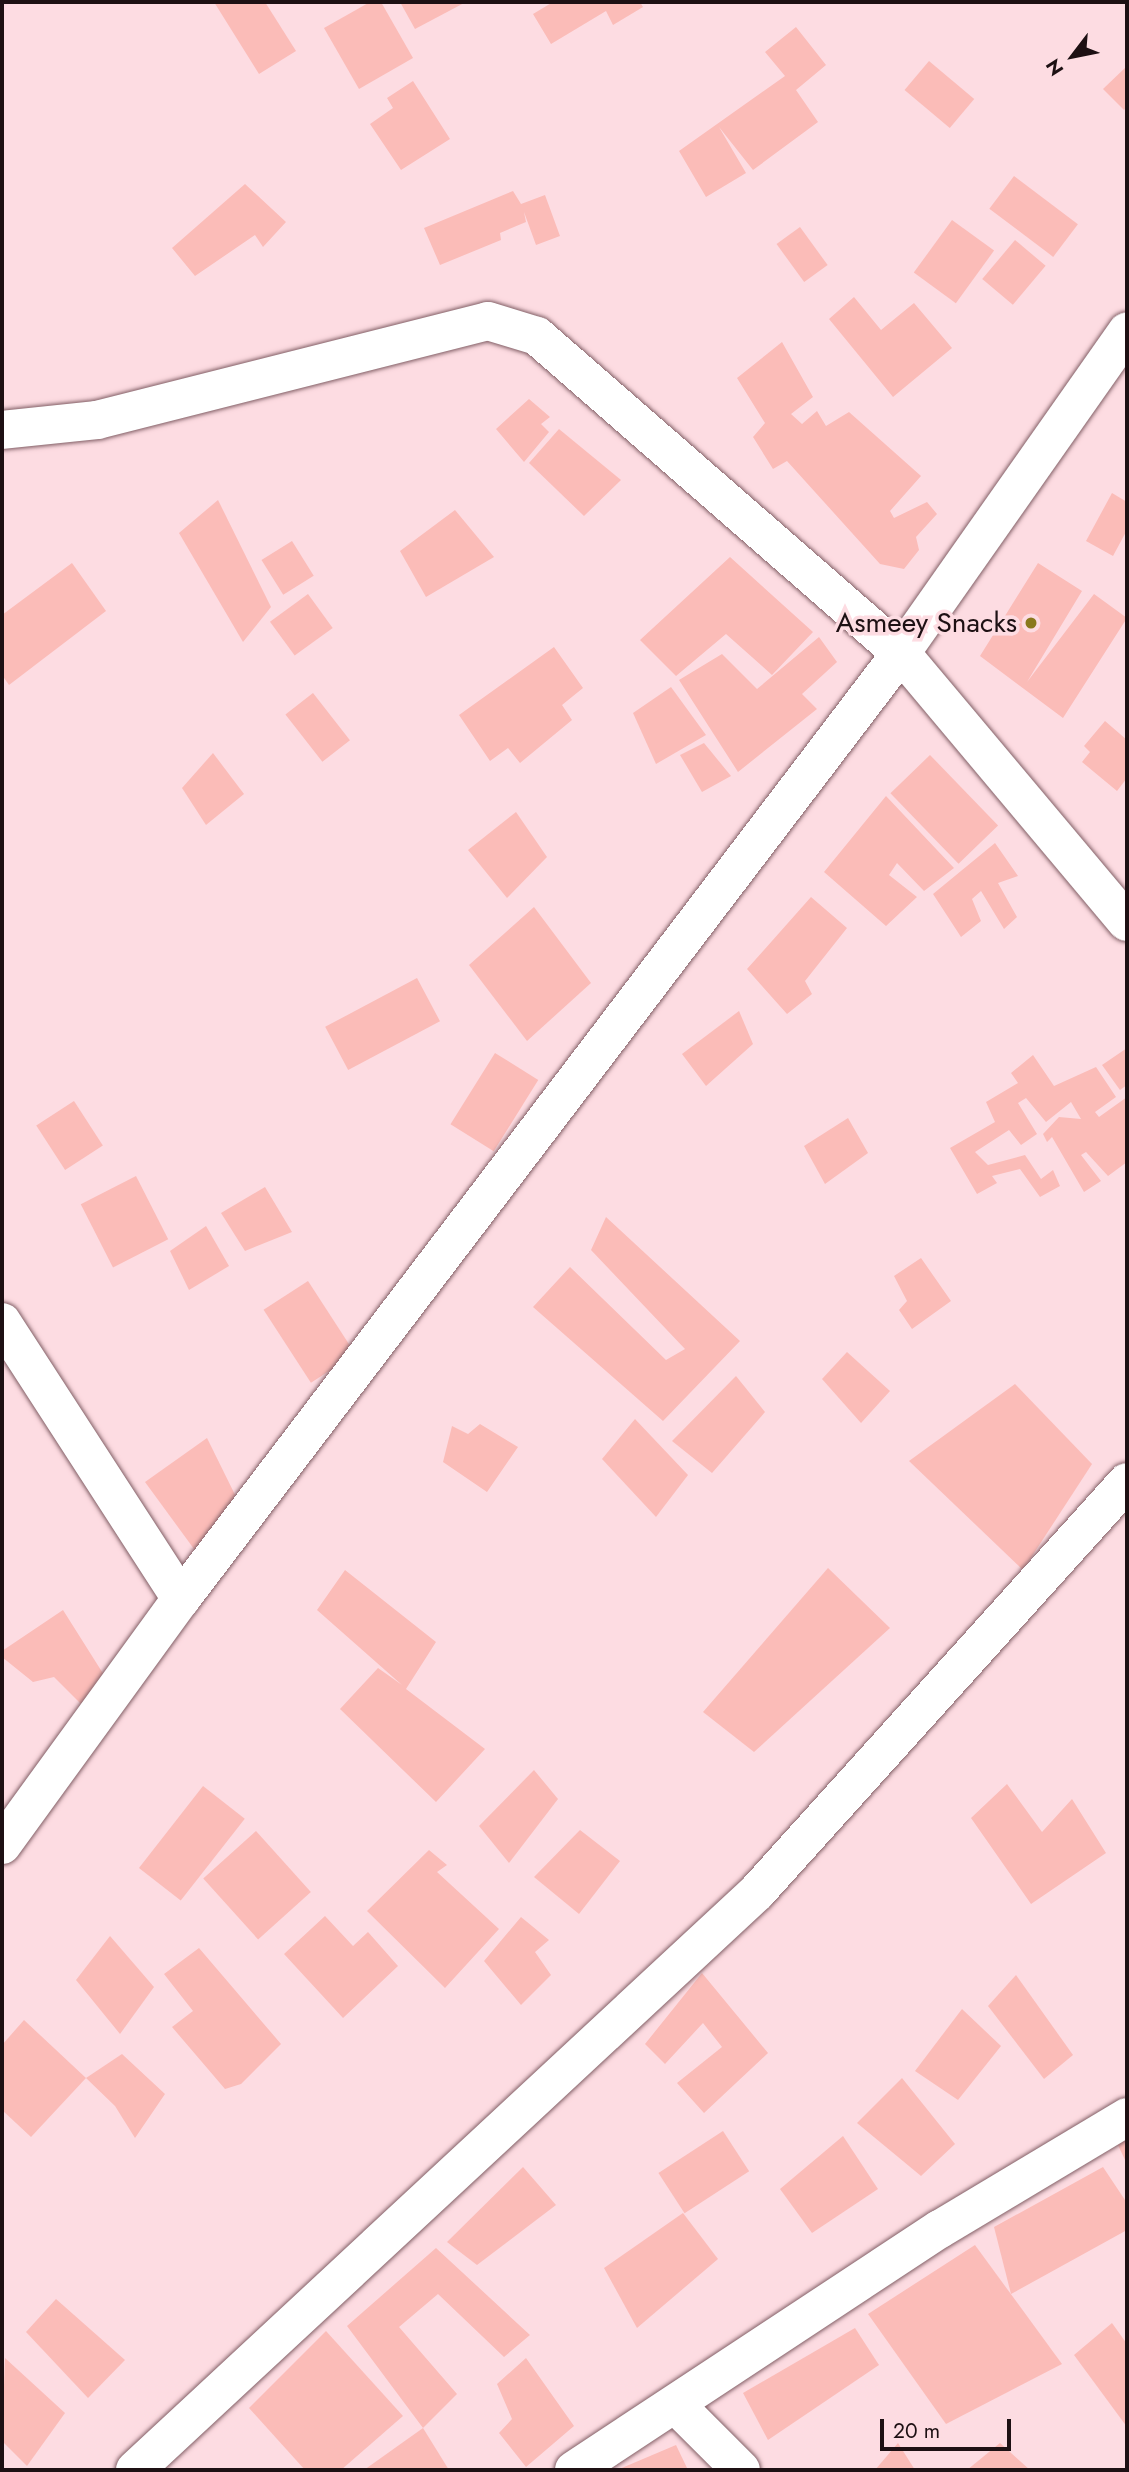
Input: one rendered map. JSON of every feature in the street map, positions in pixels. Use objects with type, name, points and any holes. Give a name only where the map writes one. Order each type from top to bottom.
[{"type":"street","points":[[2,430],[97,420],[488,321],[537,336],[901,653],[1127,922]]},
{"type":"street","points":[[2,1845],[181,1599],[901,653],[1127,331]]},
{"type":"street","points":[[2,1322],[181,1599]]},
{"type":"street","points":[[135,2470],[757,1892],[1127,1482]]},
{"type":"street","points":[[574,2470],[678,2407],[940,2230],[1127,2117]]},
{"type":"street","points":[[678,2407],[741,2470]]},
{"type":"building","points":[[214,2],[265,2],[296,51],[259,74]]},
{"type":"building","points":[[370,2],[381,2],[413,58],[359,89],[324,28]]},
{"type":"building","points":[[400,2],[466,2],[415,29]]},
{"type":"building","points":[[553,2],[640,2],[643,7],[613,25],[606,11],[551,44],[533,14]]},
{"type":"building","points":[[796,27],[826,65],[796,90],[818,122],[753,170],[719,127],[746,173],[706,197],[679,151],[785,76],[765,52]]},
{"type":"building","points":[[929,61],[974,99],[950,128],[905,90]]},
{"type":"building","points":[[1127,66],[1127,107],[1124,110],[1103,89]]},
{"type":"building","points":[[413,81],[450,139],[401,170],[370,124],[393,108],[387,98]]},
{"type":"building","points":[[1014,176],[1078,224],[1053,257],[989,209]]},
{"type":"building","points":[[245,184],[286,222],[263,247],[255,235],[195,276],[172,248]]},
{"type":"building","points":[[513,191],[521,204],[545,195],[560,236],[536,245],[524,212],[526,222],[500,233],[501,240],[440,265],[424,228]]},
{"type":"building","points":[[952,220],[994,251],[956,303],[914,273]]},
{"type":"building","points":[[800,227],[828,265],[804,282],[777,244]]},
{"type":"building","points":[[1015,240],[1046,266],[1013,305],[982,279]]},
{"type":"building","points":[[854,297],[881,330],[914,303],[952,348],[893,397],[829,319]]},
{"type":"building","points":[[782,342],[813,397],[791,414],[802,424],[817,411],[826,426],[849,412],[921,476],[890,511],[894,518],[927,502],[937,514],[916,537],[919,550],[904,569],[880,564],[787,461],[773,469],[753,437],[765,423],[737,378]]},
{"type":"building","points":[[529,399],[550,417],[541,424],[549,432],[524,462],[496,429]]},
{"type":"building","points":[[559,429],[621,480],[584,516],[529,463]]},
{"type":"building","points":[[1112,493],[1127,502],[1127,530],[1113,556],[1086,541]]},
{"type":"building","points":[[218,500],[271,607],[243,642],[179,533]]},
{"type":"building","points":[[455,510],[494,557],[426,597],[400,551]]},
{"type":"building","points":[[292,541],[314,576],[283,595],[261,560]]},
{"type":"building","points":[[730,557],[813,632],[772,675],[726,634],[676,676],[640,640]]},
{"type":"building","points":[[72,563],[106,611],[9,685],[2,675],[2,615]]},
{"type":"building","points":[[1038,563],[1082,591],[1027,682],[1094,594],[1127,618],[1063,718],[980,656]]},
{"type":"building","points":[[308,594],[333,628],[295,656],[270,622]]},
{"type":"building","points":[[819,637],[837,662],[802,694],[817,709],[738,772],[679,680],[722,654],[757,689]]},
{"type":"building","points":[[554,647],[583,688],[562,705],[572,720],[520,763],[508,748],[490,761],[459,715]]},
{"type":"building","points":[[671,687],[706,735],[656,764],[633,713]]},
{"type":"building","points":[[313,693],[350,740],[322,762],[285,715]]},
{"type":"building","points":[[1105,721],[1127,740],[1127,778],[1117,791],[1082,762],[1090,752],[1084,746]]},
{"type":"building","points":[[704,743],[731,776],[702,792],[680,755]]},
{"type":"building","points":[[213,753],[244,794],[206,825],[182,788]]},
{"type":"building","points":[[930,755],[998,825],[959,864],[890,793]]},
{"type":"building","points":[[886,796],[954,868],[924,891],[897,863],[889,875],[917,897],[886,926],[824,872]]},
{"type":"building","points":[[516,812],[547,857],[507,898],[468,850]]},
{"type":"building","points":[[995,843],[1018,876],[998,883],[1017,917],[1004,929],[981,891],[972,899],[981,921],[961,937],[933,894]]},
{"type":"building","points":[[811,897],[847,928],[805,981],[812,994],[787,1014],[747,969]]},
{"type":"building","points":[[534,907],[591,983],[527,1041],[469,965]]},
{"type":"building","points":[[417,978],[440,1021],[348,1070],[325,1027]]},
{"type":"building","points":[[739,1011],[753,1044],[706,1086],[682,1054]]},
{"type":"building","points":[[1127,1048],[1127,1085],[1120,1090],[1102,1065]]},
{"type":"building","points":[[495,1053],[538,1080],[494,1151],[450,1124]]},
{"type":"building","points":[[1033,1055],[1054,1086],[1096,1067],[1116,1097],[1095,1112],[1099,1117],[1127,1097],[1127,1162],[1108,1176],[1086,1152],[1081,1155],[1101,1181],[1084,1192],[1052,1137],[1047,1142],[1043,1134],[1059,1117],[1081,1119],[1071,1102],[1046,1122],[1026,1098],[1018,1103],[1037,1134],[1021,1145],[1009,1130],[975,1152],[988,1165],[1025,1155],[1041,1179],[1053,1170],[1060,1186],[1040,1197],[1020,1169],[992,1176],[997,1183],[977,1194],[950,1148],[995,1122],[986,1102],[1018,1083],[1011,1073]]},
{"type":"building","points":[[74,1101],[103,1145],[65,1170],[36,1126]]},
{"type":"building","points":[[848,1118],[868,1153],[825,1184],[804,1146]]},
{"type":"building","points":[[136,1176],[168,1239],[113,1267],[81,1204]]},
{"type":"building","points":[[265,1187],[292,1232],[245,1251],[221,1213]]},
{"type":"building","points":[[606,1217],[740,1341],[663,1421],[533,1307],[570,1267],[666,1360],[685,1349],[591,1250]]},
{"type":"building","points":[[206,1226],[229,1266],[189,1290],[170,1251]]},
{"type":"building","points":[[921,1258],[951,1301],[912,1329],[899,1310],[907,1301],[894,1276]]},
{"type":"building","points":[[308,1281],[355,1354],[311,1383],[264,1310]]},
{"type":"building","points":[[847,1352],[890,1391],[861,1423],[822,1379]]},
{"type":"building","points":[[736,1376],[765,1412],[712,1473],[672,1441]]},
{"type":"building","points":[[1015,1384],[1092,1464],[1023,1570],[909,1461]]},
{"type":"building","points":[[635,1419],[688,1475],[656,1517],[602,1459]]},
{"type":"building","points":[[480,1424],[518,1447],[487,1492],[443,1462],[452,1426],[468,1434]]},
{"type":"building","points":[[207,1438],[245,1515],[194,1549],[145,1482]]},
{"type":"building","points":[[828,1568],[890,1628],[754,1752],[703,1712]]},
{"type":"building","points":[[345,1570],[436,1642],[406,1689],[485,1749],[436,1802],[340,1709],[378,1668],[402,1685],[317,1610]]},
{"type":"building","points":[[63,1610],[104,1675],[81,1704],[54,1677],[33,1682],[2,1657],[2,1651]]},
{"type":"building","points":[[534,1770],[558,1799],[509,1863],[479,1826]]},
{"type":"building","points":[[1007,1784],[1042,1832],[1072,1799],[1106,1853],[1031,1904],[971,1818]]},
{"type":"building","points":[[203,1786],[245,1819],[181,1901],[139,1868]]},
{"type":"building","points":[[580,1830],[620,1861],[579,1914],[534,1877]]},
{"type":"building","points":[[256,1831],[311,1892],[258,1939],[203,1879]]},
{"type":"building","points":[[429,1850],[447,1865],[437,1872],[499,1929],[445,1988],[367,1911]]},
{"type":"building","points":[[325,1916],[353,1946],[368,1932],[398,1966],[343,2018],[284,1954]]},
{"type":"building","points":[[521,1917],[549,1940],[535,1952],[551,1975],[521,2005],[484,1961]]},
{"type":"building","points":[[110,1936],[154,1987],[120,2034],[76,1980]]},
{"type":"building","points":[[199,1948],[281,2044],[241,2084],[225,2089],[172,2027],[193,2011],[164,1974]]},
{"type":"building","points":[[702,1973],[768,2053],[704,2113],[677,2083],[722,2047],[703,2023],[665,2064],[645,2044]]},
{"type":"building","points":[[1016,1975],[1073,2055],[1044,2079],[988,2006]]},
{"type":"building","points":[[962,2009],[1001,2046],[958,2100],[915,2071]]},
{"type":"building","points":[[24,2020],[86,2078],[31,2137],[2,2110],[2,2045]]},
{"type":"building","points":[[122,2054],[165,2094],[135,2138],[115,2106],[86,2078]]},
{"type":"building","points":[[902,2078],[955,2144],[921,2176],[857,2123]]},
{"type":"building","points":[[723,2131],[749,2171],[685,2213],[658,2173]]},
{"type":"building","points":[[843,2136],[878,2189],[812,2233],[780,2189]]},
{"type":"building","points":[[1127,2137],[1127,2164],[1117,2143]]},
{"type":"building","points":[[523,2167],[556,2205],[477,2265],[447,2242]]},
{"type":"building","points":[[1103,2167],[1127,2203],[1127,2230],[1011,2294],[994,2227]]},
{"type":"building","points":[[683,2213],[718,2259],[637,2328],[604,2268]]},
{"type":"building","points":[[975,2245],[1062,2364],[946,2424],[868,2314]]},
{"type":"building","points":[[436,2248],[530,2335],[504,2357],[438,2294],[399,2327],[457,2394],[423,2428],[347,2326]]},
{"type":"building","points":[[56,2299],[125,2360],[88,2398],[26,2332]]},
{"type":"building","points":[[1112,2323],[1127,2344],[1127,2427],[1074,2355]]},
{"type":"building","points":[[855,2328],[879,2365],[768,2440],[743,2393]]},
{"type":"building","points":[[326,2331],[403,2416],[341,2470],[305,2470],[249,2408]]},
{"type":"building","points":[[5,2358],[65,2413],[27,2466],[2,2441]]},
{"type":"building","points":[[526,2358],[574,2426],[526,2467],[499,2433],[512,2419],[497,2384]]},
{"type":"building","points":[[423,2428],[449,2470],[364,2470]]},
{"type":"building","points":[[898,2443],[915,2470],[875,2470]]},
{"type":"building","points":[[1000,2443],[1030,2470],[967,2470]]},
{"type":"building","points":[[676,2445],[688,2470],[617,2470]]},
{"type":"place","name":"Asmeey Snacks","points":[[1031,623]]}]
